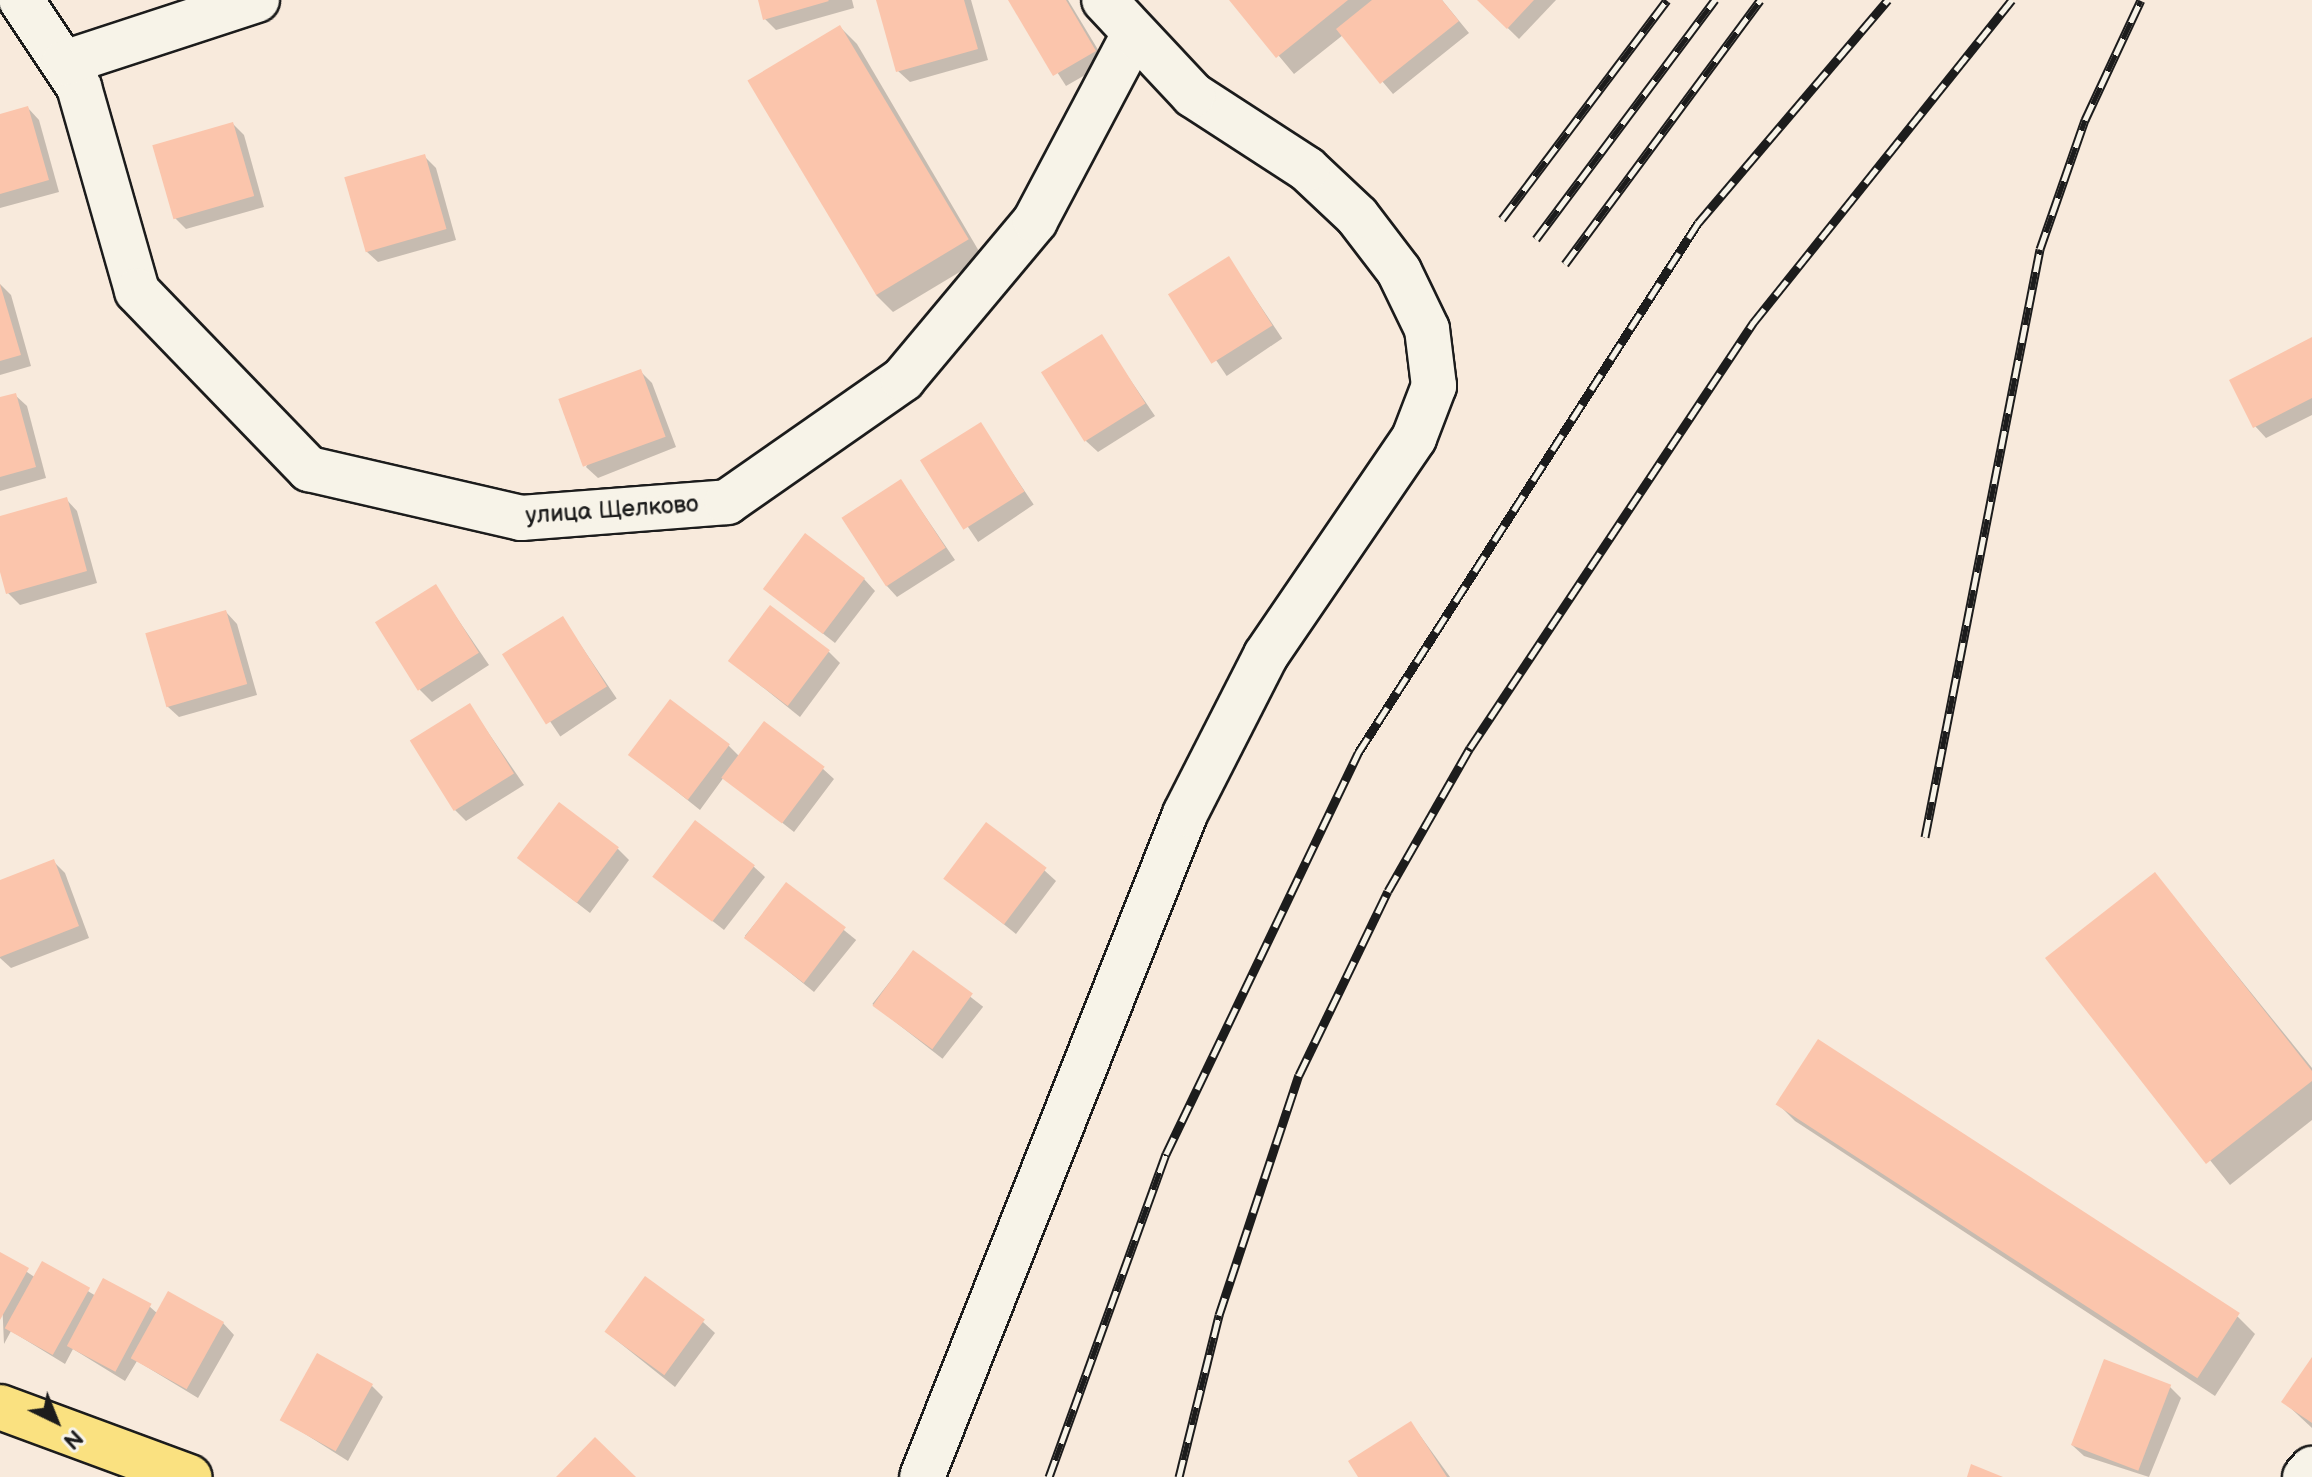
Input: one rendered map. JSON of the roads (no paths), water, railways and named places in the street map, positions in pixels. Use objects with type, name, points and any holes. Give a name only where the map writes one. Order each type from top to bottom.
[{"type":"main road","points":[[0,1407],[189,1477]]},
{"type":"street","name":"улица Щелково","points":[[21,0],[79,87],[137,291],[309,469],[521,518],[727,502],[903,379],[1035,221],[1134,34]]},
{"type":"street","points":[[64,63],[257,0]]},
{"type":"street","points":[[921,1475],[1185,814],[1266,655],[1414,438],[1434,386],[1427,329],[1399,271],[1357,216],[1307,169],[1193,95],[1104,0]]},
{"type":"street","points":[[2305,1477],[2312,1469]]},
{"type":"railway","points":[[1502,219],[1667,0]]},
{"type":"railway","points":[[1536,239],[1715,0]]},
{"type":"railway","points":[[1565,264],[1760,0]]},
{"type":"railway","points":[[1049,1477],[1166,1154],[1358,753],[1698,223],[1888,0]]},
{"type":"railway","points":[[1179,1477],[1219,1315],[1299,1075],[1388,891],[1470,748],[1753,323],[2012,0]]},
{"type":"railway","points":[[1925,837],[2040,249],[2085,120],[2141,0]]}]
